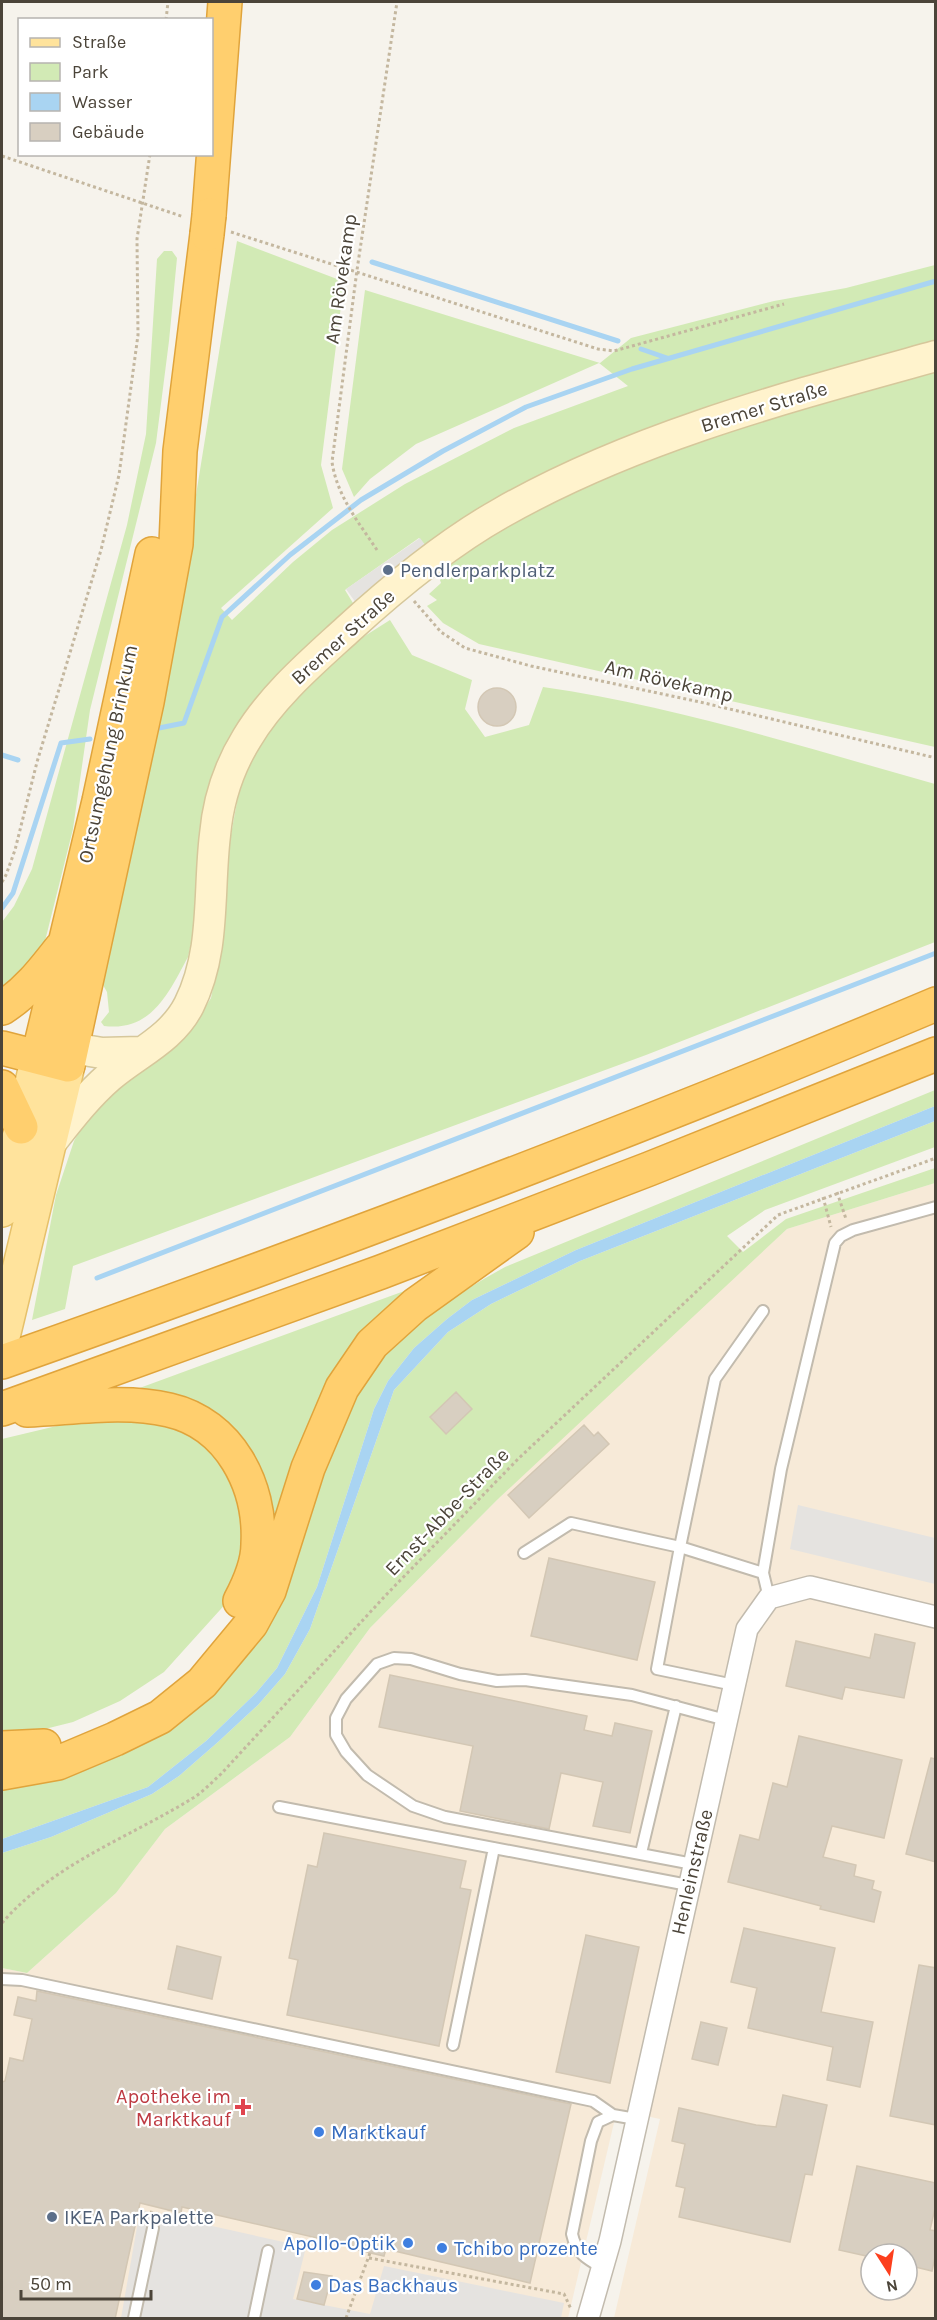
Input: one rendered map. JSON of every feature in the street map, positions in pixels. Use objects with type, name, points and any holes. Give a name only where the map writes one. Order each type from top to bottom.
[{"type":"highway","name":"Ortsumgehung Brinkum","points":[[55,1053],[147,702],[176,544],[180,451],[208,224],[225,2]]},
{"type":"highway","name":"Ortsumgehung Brinkum","points":[[55,1053],[66,942],[155,540],[180,451]]},
{"type":"highway","points":[[2,1008],[16,999],[37,979],[66,942]]},
{"type":"highway","points":[[2,1362],[367,1231],[821,1052],[936,1004]]},
{"type":"highway","points":[[2,1032],[55,1053]]},
{"type":"highway","points":[[2,1048],[55,1053]]},
{"type":"highway","points":[[2,1410],[381,1272],[936,1054]]},
{"type":"highway","points":[[2,1088],[21,1126]]},
{"type":"highway","points":[[2,1773],[58,1763],[115,1739],[159,1717],[202,1683],[251,1624],[269,1591],[308,1468],[342,1388],[372,1344],[415,1305],[557,1204]]},
{"type":"highway","points":[[2,1410],[131,1405],[154,1407],[181,1414],[209,1429],[237,1458],[251,1487],[256,1507],[258,1546],[251,1577],[230,1620],[212,1644],[178,1680],[151,1699],[109,1722],[44,1746],[2,1758]]},
{"type":"highway","points":[[2,1748],[44,1746]]},
{"type":"main road","points":[[2,1210],[21,1126],[55,1053]]},
{"type":"main road","points":[[4,1331],[49,1144],[55,1053]]},
{"type":"street","name":"Bremer Straße","points":[[49,1144],[108,1078],[160,1041],[177,1024],[189,1006],[201,976],[209,934],[215,831],[220,804],[233,765],[246,739],[276,699],[360,619],[415,573],[476,529],[497,515],[560,482],[693,429],[789,398],[936,356]]},
{"type":"street","name":"Bremer Straße","points":[[55,1053],[100,1069],[133,1059]]},
{"type":"street","points":[[769,1598],[810,1587],[936,1617]]},
{"type":"street","name":"Henleinstraße","points":[[580,2314],[603,2268],[747,1629],[769,1598]]},
{"type":"lane","points":[[769,1598],[763,1573],[781,1469],[835,1243],[841,1236],[850,1232],[936,1207]]},
{"type":"lane","points":[[734,1685],[657,1669],[715,1379],[762,1311]]},
{"type":"lane","points":[[524,1553],[571,1523],[680,1547],[763,1573]]},
{"type":"lane","points":[[693,1864],[445,1817],[413,1806],[368,1775],[345,1752],[336,1735],[336,1718],[346,1699],[364,1676],[377,1664],[393,1658],[411,1659],[460,1674],[497,1681],[525,1680],[611,1692],[726,1720]]},
{"type":"lane","points":[[641,1853],[676,1706]]},
{"type":"lane","points":[[279,1807],[688,1885]]},
{"type":"lane","points":[[453,2045],[494,1848]]},
{"type":"lane","points":[[2,1979],[22,1980],[593,2101],[613,2115],[636,2119]]},
{"type":"lane","points":[[603,2268],[585,2258],[575,2248],[572,2234],[591,2141],[598,2122],[613,2115]]},
{"type":"lane","points":[[134,2319],[153,2228]]},
{"type":"lane","points":[[254,2319],[268,2251]]},
{"type":"path","points":[[166,18],[168,2]]},
{"type":"path","name":"Am Rövekamp","points":[[377,550],[346,503],[337,485],[332,462],[357,270],[397,2]]},
{"type":"path","points":[[2,156],[318,261],[357,270],[598,349],[614,351],[784,304]]},
{"type":"path","points":[[2,882],[15,849],[37,762],[101,550],[119,475],[138,335],[137,238],[150,156]]},
{"type":"path","name":"Am Rövekamp","points":[[414,601],[441,632],[465,648],[531,666],[700,702],[936,758]]},
{"type":"path","name":"Ernst-Abbe-Straße","points":[[2,1923],[15,1908],[63,1870],[195,1797],[221,1774],[386,1595],[527,1451],[777,1215],[936,1158]]},
{"type":"path","points":[[837,1192],[850,1232]]},
{"type":"path","points":[[823,1197],[835,1243]]},
{"type":"path","points":[[150,2212],[184,2219]]},
{"type":"path","points":[[346,2319],[370,2253]]},
{"type":"path","points":[[369,2259],[564,2294],[580,2314]]},
{"type":"shaded area","name":"Pendlerparkplatz","points":[[420,538],[429,551],[356,603],[346,589]]},
{"type":"shaded area","points":[[935,1183],[935,2318],[614,2318],[660,2119],[617,2110],[568,2318],[2,2318],[2,1968],[27,1973],[116,1893],[165,1829],[290,1737],[370,1628],[497,1500],[703,1305],[787,1229]]},
{"type":"shaded area","points":[[798,1505],[935,1538],[935,1584],[790,1549]]},
{"type":"shaded area","points":[[140,2210],[306,2247],[293,2299],[370,2314],[384,2266],[564,2303],[561,2318],[121,2318]]},
{"type":"green space","points":[[237,241],[337,279],[343,290],[321,465],[333,508],[221,608],[232,620],[293,562],[332,530],[405,484],[514,428],[628,386],[599,363],[416,444],[370,479],[354,497],[342,469],[365,290],[600,363],[631,338],[774,301],[846,288],[935,265],[935,342],[427,547],[419,538],[345,590],[356,608],[239,725],[188,957],[181,970],[166,996],[147,1016],[135,1023],[104,1026],[101,1022],[109,1012],[107,992],[99,978],[185,563]]},
{"type":"green space","points":[[164,251],[172,251],[177,258],[156,443],[90,710],[73,829],[42,953],[2,993],[2,922],[14,906],[32,869],[127,525],[146,434],[157,259]]},
{"type":"green space","points":[[935,366],[935,747],[479,644],[443,623],[427,606],[437,600],[429,594],[441,583],[440,580],[443,577],[439,569],[501,524],[652,454]]},
{"type":"green space","points":[[390,620],[412,655],[472,680],[465,709],[485,737],[529,725],[543,687],[593,695],[691,717],[789,742],[935,784],[935,942],[646,1055],[73,1266],[65,1309],[32,1320],[56,1195],[74,1141],[92,1109],[185,1038],[211,998],[223,939],[230,840],[239,791],[255,749],[280,714],[349,646]]},
{"type":"green space","points":[[935,1090],[935,1106],[576,1250],[472,1300],[447,1319],[414,1348],[388,1381],[374,1409],[317,1587],[277,1668],[256,1693],[206,1741],[148,1787],[2,1839],[2,1787],[211,1689],[361,1382],[404,1335],[461,1293],[505,1267]]},
{"type":"green space","points":[[935,1121],[935,1147],[765,1210],[727,1236],[743,1252],[786,1219],[935,1168],[935,1183],[787,1229],[497,1500],[370,1628],[290,1737],[165,1829],[116,1893],[27,1973],[2,1968],[2,1853],[51,1837],[152,1794],[179,1776],[218,1742],[258,1705],[285,1674],[310,1629],[394,1390],[448,1332],[491,1304],[580,1261]]},
{"type":"green space","points":[[407,1290],[332,1377],[274,1546],[271,1509],[258,1464],[228,1427],[126,1393]]},
{"type":"green space","points":[[107,1414],[161,1418],[219,1454],[248,1521],[229,1600],[164,1672],[120,1701],[73,1722],[17,1736],[2,1731],[2,1439]]},
{"type":"water","points":[[935,1106],[935,1121],[580,1261],[491,1304],[448,1332],[394,1390],[310,1629],[285,1674],[258,1705],[218,1742],[179,1776],[152,1794],[51,1837],[2,1853],[2,1839],[148,1787],[206,1741],[256,1693],[277,1668],[317,1587],[374,1409],[388,1381],[414,1348],[447,1319],[472,1300],[576,1250]]},
{"type":"building","points":[[497,688],[511,693],[516,707],[511,721],[497,726],[483,721],[478,707],[483,693]]},
{"type":"building","points":[[456,1392],[472,1409],[446,1434],[430,1417]]},
{"type":"building","points":[[584,1425],[594,1436],[598,1432],[609,1444],[529,1518],[508,1495]]},
{"type":"building","points":[[549,1558],[655,1582],[637,1660],[531,1636]]},
{"type":"building","points":[[875,1634],[915,1643],[904,1698],[845,1687],[842,1699],[786,1686],[796,1641],[870,1658]]},
{"type":"building","points":[[390,1675],[587,1716],[584,1730],[612,1736],[615,1723],[652,1731],[630,1833],[593,1826],[603,1782],[561,1773],[549,1829],[460,1811],[473,1746],[379,1727]]},
{"type":"building","points":[[799,1736],[902,1760],[884,1838],[832,1826],[823,1857],[856,1865],[854,1876],[874,1881],[872,1889],[881,1892],[874,1922],[728,1882],[740,1835],[759,1840],[773,1783],[787,1787]]},
{"type":"building","points":[[931,1758],[936,1759],[936,1862],[906,1854]]},
{"type":"building","points":[[324,1833],[466,1861],[460,1888],[471,1890],[439,2046],[287,2015],[298,1960],[289,1958],[308,1865],[317,1867]]},
{"type":"building","points":[[744,1928],[835,1948],[821,2012],[873,2022],[860,2087],[827,2080],[833,2047],[748,2028],[757,1988],[731,1982]]},
{"type":"building","points":[[586,1935],[639,1947],[610,2083],[556,2072]]},
{"type":"building","points":[[177,1946],[221,1957],[212,1999],[168,1989]]},
{"type":"building","points":[[919,1965],[936,1968],[936,2125],[890,2116]]},
{"type":"building","name":"Marktkauf","points":[[37,1991],[571,2104],[530,2283],[386,2249],[384,2256],[357,2250],[357,2247],[182,2207],[181,2213],[140,2203],[115,2319],[2,2319],[2,2082],[5,2081],[10,2058],[23,2061],[32,2019],[14,2015],[18,1997],[36,2001]]},
{"type":"building","points":[[701,2022],[727,2028],[718,2065],[692,2059]]},
{"type":"building","points":[[783,2095],[827,2105],[812,2175],[805,2174],[790,2242],[679,2217],[685,2188],[676,2186],[685,2144],[672,2141],[679,2108],[756,2125],[776,2127]]},
{"type":"building","points":[[857,2166],[936,2183],[936,2204],[930,2230],[936,2231],[936,2252],[932,2271],[919,2268],[919,2242],[859,2242],[859,2254],[839,2250]]},
{"type":"building","points":[[304,2272],[332,2276],[324,2305],[297,2299]]},
{"type":"waterway","points":[[372,262],[618,341]]},
{"type":"waterway","points":[[159,728],[184,723],[222,617],[290,555],[361,500],[443,451],[526,407],[632,369],[936,281]]},
{"type":"waterway","points":[[641,349],[667,358]]},
{"type":"waterway","points":[[2,908],[13,893],[61,743],[90,739]]},
{"type":"waterway","points":[[2,755],[18,760]]},
{"type":"waterway","points":[[97,1278],[936,953]]},
{"type":"place","name":"Pendlerparkplatz","points":[[388,570]]},
{"type":"place","name":"Apotheke im Marktkauf","points":[[243,2107]]},
{"type":"place","name":"Marktkauf","points":[[319,2132]]},
{"type":"place","name":"IKEA Parkpalette","points":[[52,2217]]},
{"type":"place","name":"Apollo-Optik","points":[[408,2243]]},
{"type":"place","name":"Tchibo prozente","points":[[442,2248]]},
{"type":"place","name":"Das Backhaus","points":[[316,2285]]}]
